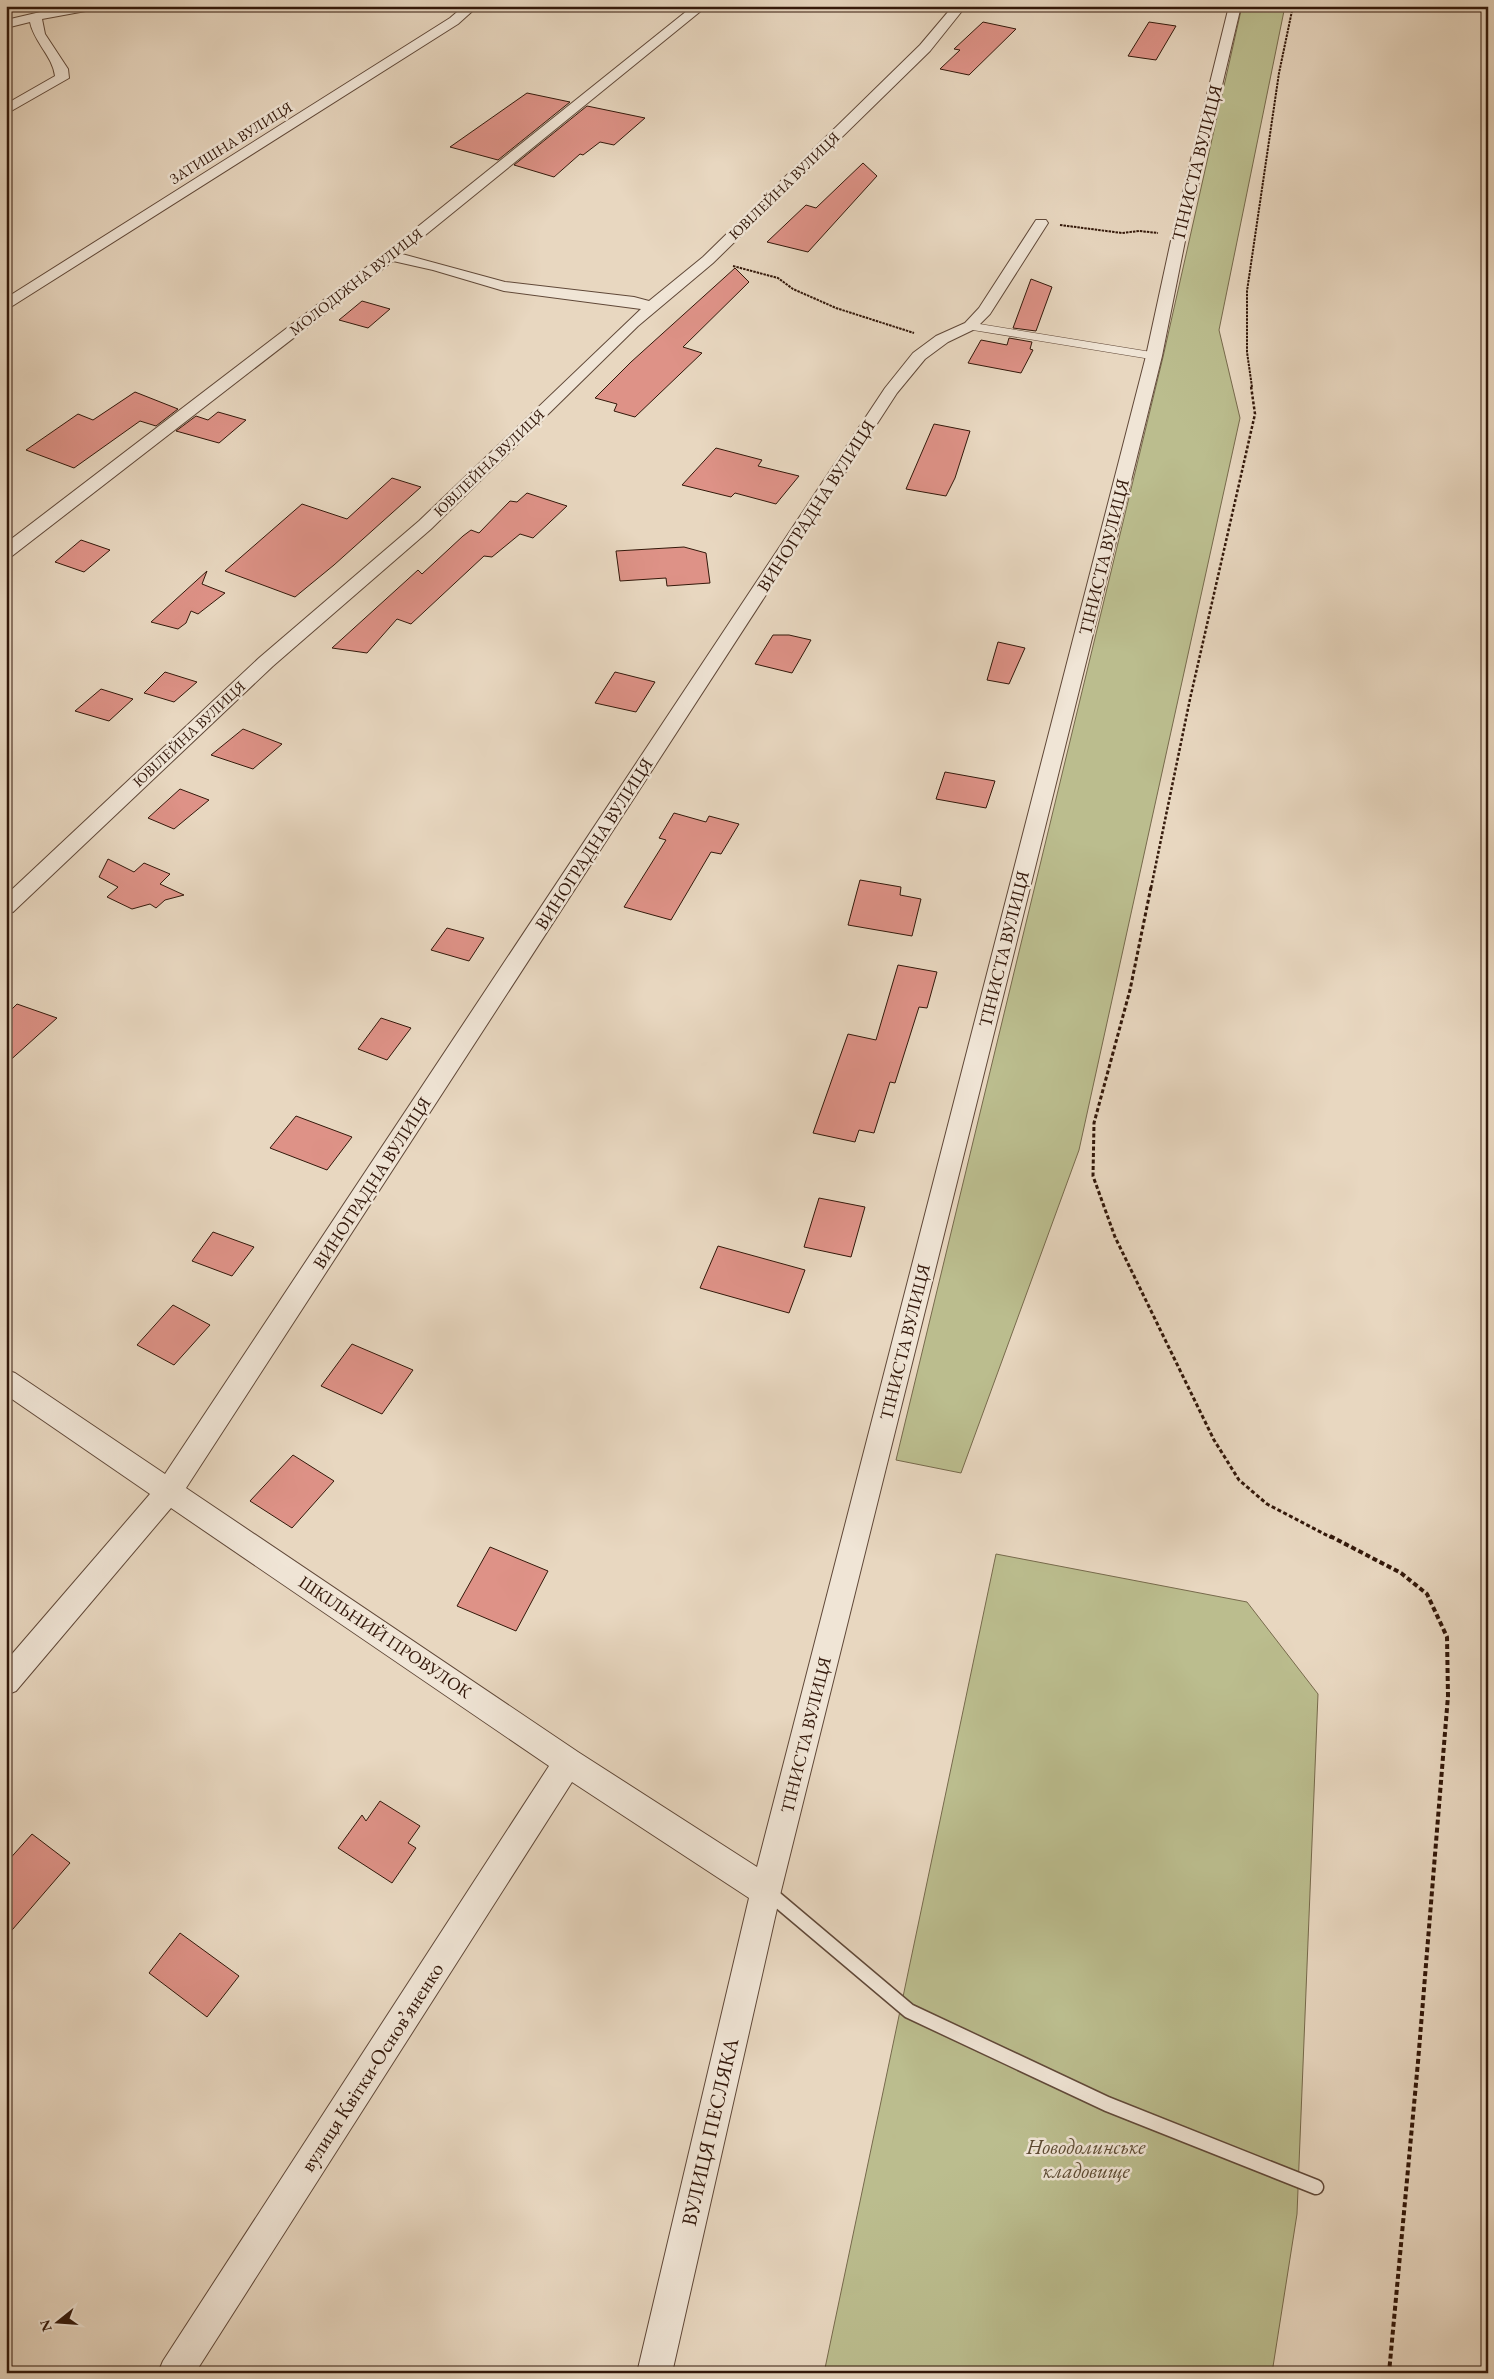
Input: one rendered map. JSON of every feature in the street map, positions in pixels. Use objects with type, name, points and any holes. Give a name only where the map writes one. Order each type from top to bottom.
[{"type":"street","points":[[6,24],[53,12],[91,6]]},
{"type":"street","name":"ЗАТИШНА ВУЛИЦЯ","points":[[6,305],[454,21],[472,6]]},
{"type":"street","name":"МОЛОДІЖНА ВУЛИЦЯ","points":[[6,552],[390,256],[701,6]]},
{"type":"street","name":"ЮВІЛЕЙНА ВУЛИЦЯ","points":[[6,906],[266,662],[425,525],[652,306],[708,260],[924,48],[960,6]]},
{"type":"street","name":"ТІНИСТА ВУЛИЦЯ","points":[[766,1891],[1154,356],[1179,236],[1235,6]]},
{"type":"street","points":[[6,110],[62,78],[61,70],[39,34],[36,17]]},
{"type":"street","name":"ВИНОГРАДНА ВУЛИЦЯ","points":[[6,1682],[170,1490],[891,391],[918,356],[942,340],[970,326],[985,311],[1041,223]]},
{"type":"street","points":[[390,256],[436,266],[504,286],[652,306]]},
{"type":"street","name":"ШКІЛЬНИЙ ПРОВУЛОК","points":[[6,1381],[170,1490],[568,1762],[766,1891]]},
{"type":"street","name":"вулиця Квітки-Основʼяненко","points":[[176,2373],[568,1762]]},
{"type":"street","name":"ВУЛИЦЯ ПЕСЛЯКА","points":[[654,2373],[766,1891]]},
{"type":"lane","points":[[970,326],[1154,356]]},
{"type":"lane","points":[[766,1891],[909,2011],[1107,2104],[1316,2187]]},
{"type":"path","points":[[1293,6],[1279,73],[1247,291],[1246,352],[1254,414],[1190,699],[1130,990],[1094,1123],[1093,1176],[1124,1255],[1214,1440],[1239,1480],[1267,1504],[1402,1573],[1427,1594],[1446,1636],[1448,1696],[1418,2062],[1389,2373]]},
{"type":"path","points":[[1041,223],[1122,233],[1139,231],[1179,236]]},
{"type":"path","points":[[708,260],[778,278],[793,289],[836,308],[885,325],[942,340]]},
{"type":"green space","points":[[1242,6],[1285,6],[1219,330],[1240,418],[1079,1150],[961,1473],[896,1460],[1163,357]]},
{"type":"green space","name":"Новодолинське кладовище","points":[[996,1554],[1247,1602],[1318,1694],[1297,2214],[1272,2373],[824,2373]]},
{"type":"building","points":[[983,22],[1016,29],[969,75],[940,69],[960,50],[954,49]]},
{"type":"building","points":[[1149,22],[1176,26],[1156,60],[1128,56]]},
{"type":"building","points":[[527,93],[570,102],[498,160],[450,147]]},
{"type":"building","points":[[587,106],[645,118],[614,145],[600,142],[583,155],[580,154],[554,177],[514,165]]},
{"type":"building","points":[[863,163],[877,176],[808,252],[767,242],[806,205],[816,208]]},
{"type":"building","points":[[735,268],[749,282],[683,347],[702,353],[635,417],[614,411],[617,404],[595,398],[631,362]]},
{"type":"building","points":[[1031,279],[1052,287],[1036,331],[1013,328]]},
{"type":"building","points":[[362,301],[390,309],[368,328],[339,320]]},
{"type":"building","points":[[1009,338],[1032,342],[1030,349],[1033,350],[1021,373],[968,363],[981,340],[1007,345]]},
{"type":"building","points":[[135,392],[178,409],[156,426],[140,421],[74,468],[26,450],[78,414],[93,420]]},
{"type":"building","points":[[218,412],[246,420],[219,443],[176,431],[196,416],[208,420]]},
{"type":"building","points":[[934,424],[970,431],[955,478],[946,496],[906,489]]},
{"type":"building","points":[[716,448],[762,460],[758,466],[799,476],[776,504],[735,493],[731,497],[682,485]]},
{"type":"building","points":[[392,478],[421,487],[334,565],[295,597],[225,571],[302,504],[347,519]]},
{"type":"building","points":[[527,493],[567,506],[533,538],[520,534],[492,557],[484,556],[411,624],[397,619],[367,653],[332,648],[418,570],[422,574],[463,536],[471,530],[479,533],[510,501],[517,502]]},
{"type":"building","points":[[81,540],[110,550],[84,572],[55,562]]},
{"type":"building","points":[[684,547],[706,553],[710,583],[667,586],[666,578],[620,581],[616,551]]},
{"type":"building","points":[[207,571],[202,584],[225,593],[198,614],[191,611],[186,623],[178,629],[151,622]]},
{"type":"building","points":[[773,635],[789,635],[811,640],[792,673],[755,664]]},
{"type":"building","points":[[998,642],[1025,648],[1009,684],[987,680]]},
{"type":"building","points":[[165,672],[197,682],[174,702],[144,693]]},
{"type":"building","points":[[615,672],[655,682],[636,712],[595,703]]},
{"type":"building","points":[[101,689],[133,699],[109,721],[75,711]]},
{"type":"building","points":[[243,729],[282,744],[253,769],[211,755]]},
{"type":"building","points":[[945,772],[995,781],[986,808],[936,799]]},
{"type":"building","points":[[180,789],[209,800],[174,829],[148,818]]},
{"type":"building","points":[[674,813],[706,822],[709,816],[739,824],[721,854],[711,852],[671,920],[624,907],[666,840],[659,838]]},
{"type":"building","points":[[108,859],[134,872],[144,863],[170,874],[160,884],[184,895],[165,900],[156,908],[150,904],[132,909],[107,897],[118,887],[99,877]]},
{"type":"building","points":[[860,880],[901,887],[900,895],[921,899],[912,936],[848,925]]},
{"type":"building","points":[[447,928],[484,938],[469,961],[431,950]]},
{"type":"building","points":[[898,965],[937,972],[927,1008],[919,1007],[895,1083],[890,1082],[874,1133],[859,1130],[855,1142],[813,1133],[848,1034],[876,1040]]},
{"type":"building","points":[[17,1004],[57,1018],[6,1064],[6,1015]]},
{"type":"building","points":[[381,1018],[411,1028],[387,1060],[358,1049]]},
{"type":"building","points":[[296,1116],[352,1137],[327,1170],[270,1148]]},
{"type":"building","points":[[819,1198],[865,1207],[851,1257],[804,1247]]},
{"type":"building","points":[[213,1232],[254,1247],[232,1276],[192,1261]]},
{"type":"building","points":[[718,1246],[805,1270],[789,1313],[700,1288]]},
{"type":"building","points":[[173,1305],[210,1325],[174,1365],[137,1345]]},
{"type":"building","points":[[352,1344],[413,1370],[382,1414],[321,1386]]},
{"type":"building","points":[[293,1455],[334,1481],[292,1528],[250,1501]]},
{"type":"building","points":[[490,1547],[548,1571],[516,1631],[457,1606]]},
{"type":"building","points":[[380,1801],[420,1826],[408,1843],[416,1848],[392,1883],[338,1848],[362,1815],[366,1821]]},
{"type":"building","points":[[32,1834],[70,1863],[6,1937],[6,1863]]},
{"type":"building","points":[[180,1933],[239,1976],[207,2017],[149,1973]]}]
